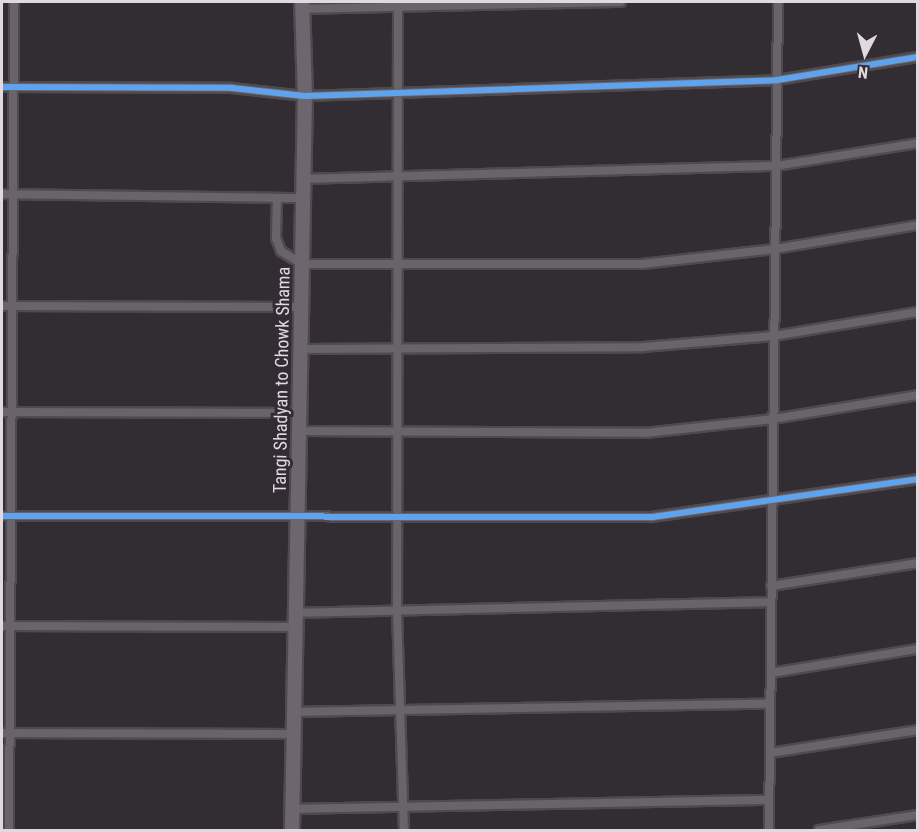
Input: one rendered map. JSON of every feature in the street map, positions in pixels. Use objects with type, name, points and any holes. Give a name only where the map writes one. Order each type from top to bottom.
[{"type":"main road","name":"Tangi Shadyan to Chowk Shama","points":[[292,831],[304,198],[305,96],[302,5]]},
{"type":"street","points":[[9,831],[6,626],[12,516],[14,2]]},
{"type":"street","points":[[302,5],[621,2]]},
{"type":"street","points":[[769,831],[778,2]]},
{"type":"street","points":[[398,4],[396,432],[400,467],[396,518],[399,711],[404,831]]},
{"type":"street","points":[[2,87],[232,88],[305,96],[398,93],[777,80],[918,57]]},
{"type":"street","points":[[304,179],[776,166],[918,143]]},
{"type":"street","points":[[2,194],[304,198]]},
{"type":"street","points":[[277,198],[276,238],[281,251],[303,264],[642,264],[775,249],[918,225]]},
{"type":"street","points":[[2,306],[302,307]]},
{"type":"street","points":[[301,349],[643,347],[774,336],[918,312]]},
{"type":"street","points":[[299,431],[645,433],[773,419],[918,395]]},
{"type":"street","points":[[2,412],[299,413]]},
{"type":"street","points":[[2,516],[652,517],[772,502],[918,479]]},
{"type":"street","points":[[771,586],[918,563]]},
{"type":"street","points":[[6,626],[295,620],[397,610],[771,602]]},
{"type":"street","points":[[771,673],[918,649]]},
{"type":"street","points":[[294,712],[770,704]]},
{"type":"street","points":[[770,753],[918,730]]},
{"type":"street","points":[[6,733],[293,734]]},
{"type":"street","points":[[292,809],[769,800]]},
{"type":"street","points":[[819,831],[918,815]]},
{"type":"cycle path","points":[[2,87],[232,88],[305,96],[777,80],[918,57]]},
{"type":"cycle path","points":[[2,516],[652,517],[918,479]]}]
